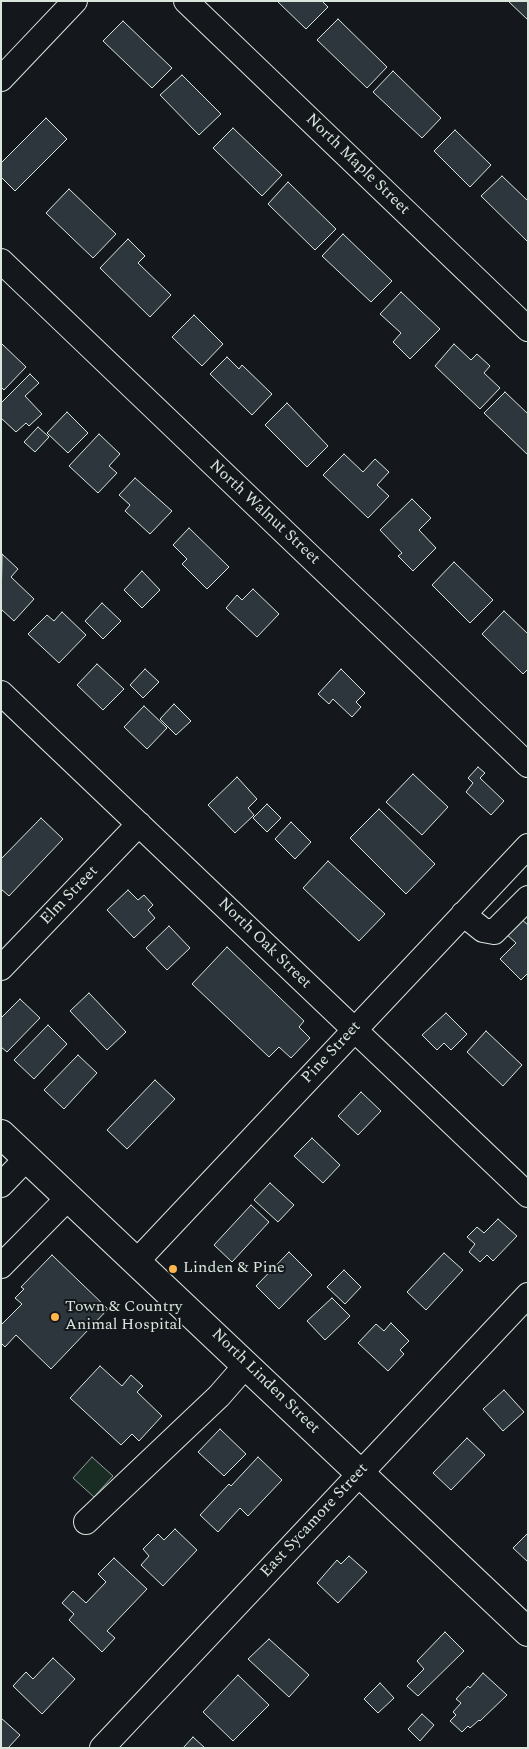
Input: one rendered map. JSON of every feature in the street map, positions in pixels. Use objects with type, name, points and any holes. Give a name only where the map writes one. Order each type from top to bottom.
[{"type":"main road","name":"North Linden Street","points":[[1,1134],[528,1632]]},
{"type":"street","points":[[1,79],[75,1]]},
{"type":"street","name":"North Maple Street","points":[[186,1],[528,329]]},
{"type":"street","name":"North Walnut Street","points":[[1,261],[528,765]]},
{"type":"street","name":"North Oak Street","points":[[1,693],[528,1195]]},
{"type":"street","name":"Elm Street","points":[[1,968],[138,824]]},
{"type":"street","name":"Pine Street","points":[[137,1261],[353,1029],[526,850]]},
{"type":"street","points":[[463,914],[484,930],[494,932],[528,898]]},
{"type":"street","points":[[1,1185],[27,1158]]},
{"type":"street","points":[[1,1266],[69,1197]]},
{"type":"street","name":"East Sycamore Street","points":[[102,1748],[528,1295]]},
{"type":"street","points":[[86,1522],[218,1396],[246,1365]]},
{"type":"green space","points":[[92,1457],[113,1476],[94,1497],[73,1478]]},
{"type":"building","points":[[277,1],[324,1],[328,7],[306,29]]},
{"type":"building","points":[[508,1],[528,1],[528,20]]},
{"type":"building","points":[[338,19],[387,67],[367,88],[317,40]]},
{"type":"building","points":[[123,21],[172,68],[152,88],[103,41]]},
{"type":"building","points":[[393,71],[441,118],[422,138],[373,92]]},
{"type":"building","points":[[182,75],[221,114],[199,135],[160,95]]},
{"type":"building","points":[[46,118],[67,139],[15,191],[1,177],[1,163]]},
{"type":"building","points":[[233,128],[282,175],[262,196],[213,148]]},
{"type":"building","points":[[455,130],[491,165],[470,187],[434,151]]},
{"type":"building","points":[[502,176],[528,201],[528,242],[481,196]]},
{"type":"building","points":[[288,182],[336,229],[315,250],[268,204]]},
{"type":"building","points":[[69,189],[116,234],[93,258],[46,213]]},
{"type":"building","points":[[343,234],[392,281],[371,302],[322,256]]},
{"type":"building","points":[[128,239],[145,256],[138,263],[171,295],[150,317],[100,268]]},
{"type":"building","points":[[401,292],[440,329],[410,359],[393,342],[401,333],[380,314]]},
{"type":"building","points":[[194,315],[223,344],[202,366],[172,337]]},
{"type":"building","points":[[1,343],[26,367],[4,390],[1,387]]},
{"type":"building","points":[[454,344],[471,360],[477,354],[490,366],[484,373],[500,388],[480,409],[435,366]]},
{"type":"building","points":[[227,357],[239,369],[242,365],[272,394],[252,415],[210,374]]},
{"type":"building","points":[[30,374],[39,383],[25,396],[42,414],[29,426],[26,423],[16,432],[1,418],[1,403]]},
{"type":"building","points":[[505,392],[528,414],[528,455],[484,413]]},
{"type":"building","points":[[287,403],[328,446],[307,467],[265,425]]},
{"type":"building","points":[[67,412],[88,433],[68,453],[47,433]]},
{"type":"building","points":[[38,427],[49,437],[35,452],[24,442]]},
{"type":"building","points":[[99,434],[120,454],[109,466],[117,473],[98,493],[69,466]]},
{"type":"building","points":[[344,454],[363,472],[375,459],[389,472],[377,485],[389,496],[368,518],[323,475]]},
{"type":"building","points":[[135,478],[172,511],[150,534],[125,511],[130,505],[119,495]]},
{"type":"building","points":[[412,499],[431,518],[419,530],[436,548],[413,571],[398,556],[402,553],[380,530]]},
{"type":"building","points":[[189,528],[229,567],[207,589],[182,564],[187,559],[173,545]]},
{"type":"building","points":[[2,554],[18,569],[11,577],[34,599],[14,621],[1,609]]},
{"type":"building","points":[[454,562],[493,600],[470,623],[432,585]]},
{"type":"building","points":[[142,571],[160,590],[142,608],[124,590]]},
{"type":"building","points":[[253,589],[279,614],[257,637],[226,608],[237,595],[242,600]]},
{"type":"building","points":[[102,603],[121,621],[103,639],[85,621]]},
{"type":"building","points":[[504,611],[528,634],[528,669],[523,674],[482,634]]},
{"type":"building","points":[[62,612],[86,635],[59,663],[28,634],[47,615],[54,621]]},
{"type":"building","points":[[97,664],[124,689],[103,710],[77,685]]},
{"type":"building","points":[[145,669],[159,682],[143,698],[130,685]]},
{"type":"building","points":[[341,669],[365,693],[356,702],[361,707],[352,717],[333,699],[329,704],[318,694]]},
{"type":"building","points":[[174,704],[191,721],[176,735],[160,719]]},
{"type":"building","points":[[144,706],[167,728],[147,749],[124,727]]},
{"type":"building","points":[[478,767],[485,773],[480,778],[504,801],[491,815],[466,792],[473,783],[468,778]]},
{"type":"building","points":[[413,774],[448,807],[422,835],[386,802]]},
{"type":"building","points":[[237,777],[257,799],[248,808],[254,815],[235,833],[208,805]]},
{"type":"building","points":[[267,804],[281,818],[267,832],[253,818]]},
{"type":"building","points":[[379,809],[435,864],[406,894],[350,838]]},
{"type":"building","points":[[41,818],[63,839],[9,896],[1,889],[1,859]]},
{"type":"building","points":[[291,822],[311,842],[295,859],[275,839]]},
{"type":"building","points":[[328,861],[385,914],[359,941],[303,888]]},
{"type":"building","points":[[128,890],[138,900],[144,895],[153,905],[148,910],[155,918],[134,938],[107,910]]},
{"type":"building","points":[[518,916],[528,925],[528,973],[521,980],[500,959],[516,943],[504,932]]},
{"type":"building","points":[[169,926],[190,948],[167,970],[146,948]]},
{"type":"building","points":[[227,947],[304,1021],[299,1027],[310,1038],[291,1058],[279,1047],[269,1057],[192,984]]},
{"type":"building","points":[[89,993],[126,1032],[107,1050],[70,1011]]},
{"type":"building","points":[[20,999],[40,1018],[7,1052],[1,1047],[1,1018]]},
{"type":"building","points":[[446,1013],[467,1034],[451,1050],[444,1043],[437,1050],[422,1035]]},
{"type":"building","points":[[48,1025],[67,1044],[34,1079],[14,1060]]},
{"type":"building","points":[[486,1031],[522,1065],[503,1086],[467,1052]]},
{"type":"building","points":[[78,1055],[97,1073],[64,1109],[44,1090]]},
{"type":"building","points":[[155,1080],[175,1099],[127,1149],[107,1130]]},
{"type":"building","points":[[361,1092],[381,1111],[358,1135],[338,1116]]},
{"type":"building","points":[[312,1138],[340,1165],[323,1183],[294,1156]]},
{"type":"building","points":[[270,1183],[294,1205],[278,1222],[254,1200]]},
{"type":"building","points":[[251,1205],[269,1222],[232,1262],[214,1245]]},
{"type":"building","points":[[498,1219],[517,1236],[493,1261],[487,1255],[480,1262],[469,1252],[475,1244],[467,1237],[477,1227],[484,1233]]},
{"type":"building","points":[[289,1252],[312,1275],[279,1309],[256,1286]]},
{"type":"building","points":[[444,1253],[463,1270],[426,1310],[407,1292]]},
{"type":"building","name":"Town & Country Animal Hospital","points":[[52,1255],[108,1309],[51,1369],[16,1335],[5,1347],[1,1343],[1,1325],[22,1304],[15,1298],[24,1289],[21,1287]]},
{"type":"building","points":[[344,1270],[361,1287],[345,1304],[327,1287]]},
{"type":"building","points":[[332,1298],[350,1316],[325,1340],[307,1321]]},
{"type":"building","points":[[391,1323],[409,1341],[400,1350],[404,1354],[388,1371],[358,1343],[376,1324],[384,1331]]},
{"type":"building","points":[[100,1366],[122,1386],[131,1375],[143,1386],[137,1392],[162,1416],[139,1441],[132,1434],[121,1445],[70,1398]]},
{"type":"building","points":[[504,1390],[524,1412],[503,1431],[483,1409]]},
{"type":"building","points":[[220,1429],[246,1454],[224,1476],[198,1452]]},
{"type":"building","points":[[467,1438],[485,1455],[451,1490],[433,1473]]},
{"type":"building","points":[[258,1457],[282,1480],[248,1516],[240,1508],[218,1532],[200,1515]]},
{"type":"building","points":[[175,1529],[197,1550],[163,1586],[141,1565],[149,1556],[143,1549],[158,1534],[164,1540]]},
{"type":"building","points":[[528,1533],[528,1562],[513,1548]]},
{"type":"building","points":[[349,1556],[367,1572],[338,1603],[317,1583],[337,1560],[341,1564]]},
{"type":"building","points":[[114,1558],[147,1589],[107,1631],[115,1638],[102,1652],[69,1620],[74,1614],[62,1603],[73,1591],[86,1603],[106,1582],[98,1574]]},
{"type":"building","points":[[445,1632],[464,1651],[418,1696],[407,1686],[424,1669],[417,1661]]},
{"type":"building","points":[[269,1639],[309,1675],[289,1697],[248,1659]]},
{"type":"building","points":[[53,1658],[75,1679],[42,1714],[13,1686],[26,1672],[33,1679]]},
{"type":"building","points":[[483,1673],[507,1695],[480,1721],[470,1728],[468,1726],[462,1732],[450,1721],[456,1715],[453,1712],[461,1703],[456,1699],[468,1686],[470,1688]]},
{"type":"building","points":[[238,1675],[269,1705],[233,1741],[203,1712]]},
{"type":"building","points":[[380,1683],[394,1698],[378,1713],[364,1699]]},
{"type":"building","points":[[422,1714],[434,1725],[420,1741],[408,1729]]},
{"type":"building","points":[[1,1718],[20,1735],[8,1748],[1,1748]]},
{"type":"building","points":[[193,1737],[205,1748],[183,1748]]},
{"type":"place","name":"Linden & Pine","points":[[173,1269]]},
{"type":"place","name":"Town & Country Animal Hospital","points":[[55,1317]]}]
